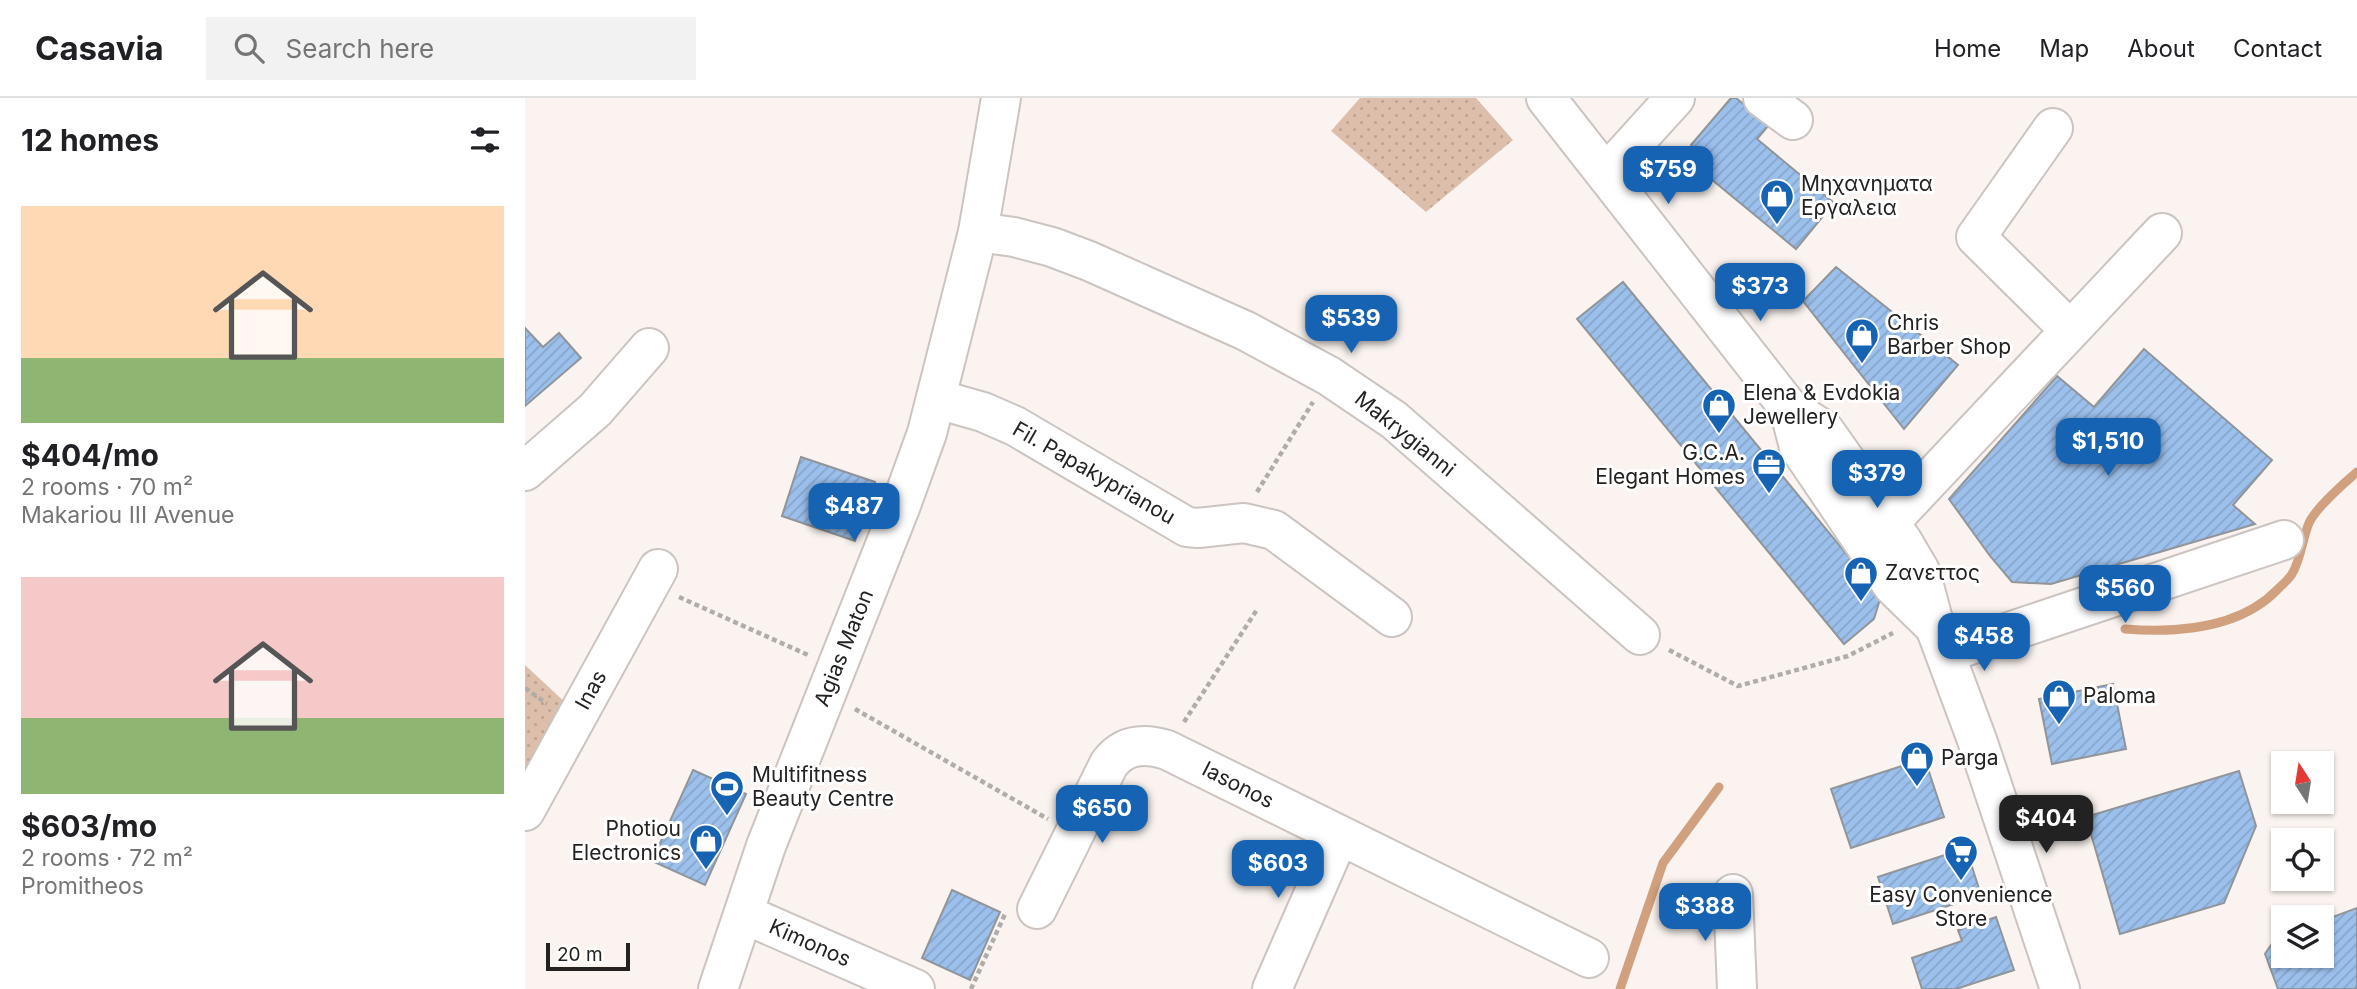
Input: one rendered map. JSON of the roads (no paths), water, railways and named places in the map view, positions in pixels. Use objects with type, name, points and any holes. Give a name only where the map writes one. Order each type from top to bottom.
[{"type":"street","name":"Agias Maton","points":[[718,989],[767,846],[914,473],[937,399],[978,232],[1001,98]]},
{"type":"street","points":[[1546,98],[1789,408],[1824,430],[1920,571],[1935,633],[2060,989]]},
{"type":"street","points":[[1606,174],[1675,98]]},
{"type":"street","points":[[2053,128],[1976,237],[2070,330]]},
{"type":"street","name":"Makrygianni","points":[[978,232],[1014,237],[1089,261],[1246,331],[1329,376],[1394,420],[1640,635]]},
{"type":"street","points":[[1889,523],[2162,233]]},
{"type":"street","points":[[525,471],[595,410],[649,348]]},
{"type":"street","name":"Fil. Papakyprianou","points":[[937,399],[983,412],[1015,426],[1187,527],[1238,523],[1274,530],[1392,617]]},
{"type":"street","points":[[1789,408],[1799,447],[1893,586],[1935,633]]},
{"type":"street","points":[[1935,633],[2284,540]]},
{"type":"street","name":"Inas","points":[[525,811],[653,576]]},
{"type":"street","name":"Iasonos","points":[[1037,909],[1109,764],[1116,755],[1128,748],[1151,745],[1167,750],[1589,958]]},
{"type":"street","points":[[1272,989],[1339,836]]},
{"type":"street","points":[[1733,894],[1737,989]]},
{"type":"street","name":"Kimonos","points":[[744,914],[915,989]]},
{"type":"waterway","points":[[2125,629],[2165,630],[2206,626],[2226,621],[2262,603],[2292,574],[2312,517],[2357,472]]},
{"type":"waterway","points":[[1620,989],[1663,863],[1719,787]]},
{"type":"place","name":"Μηχανηματα Εργαλεια","points":[[1777,226]]},
{"type":"place","name":"Chris Barber Shop","points":[[1862,365]]},
{"type":"place","name":"Elena & Evdokia Jewellery","points":[[1719,435]]},
{"type":"place","name":"G.C.A. Elegant Homes","points":[[1769,495]]},
{"type":"place","name":"Ζανεττος","points":[[1861,603]]},
{"type":"place","name":"Paloma","points":[[2059,726]]},
{"type":"place","name":"Parga","points":[[1917,788]]},
{"type":"place","name":"Multifitness Beauty Centre","points":[[727,817]]},
{"type":"place","name":"Photiou Electronics","points":[[706,871]]},
{"type":"place","name":"Easy Convenience Store","points":[[1961,882]]}]
